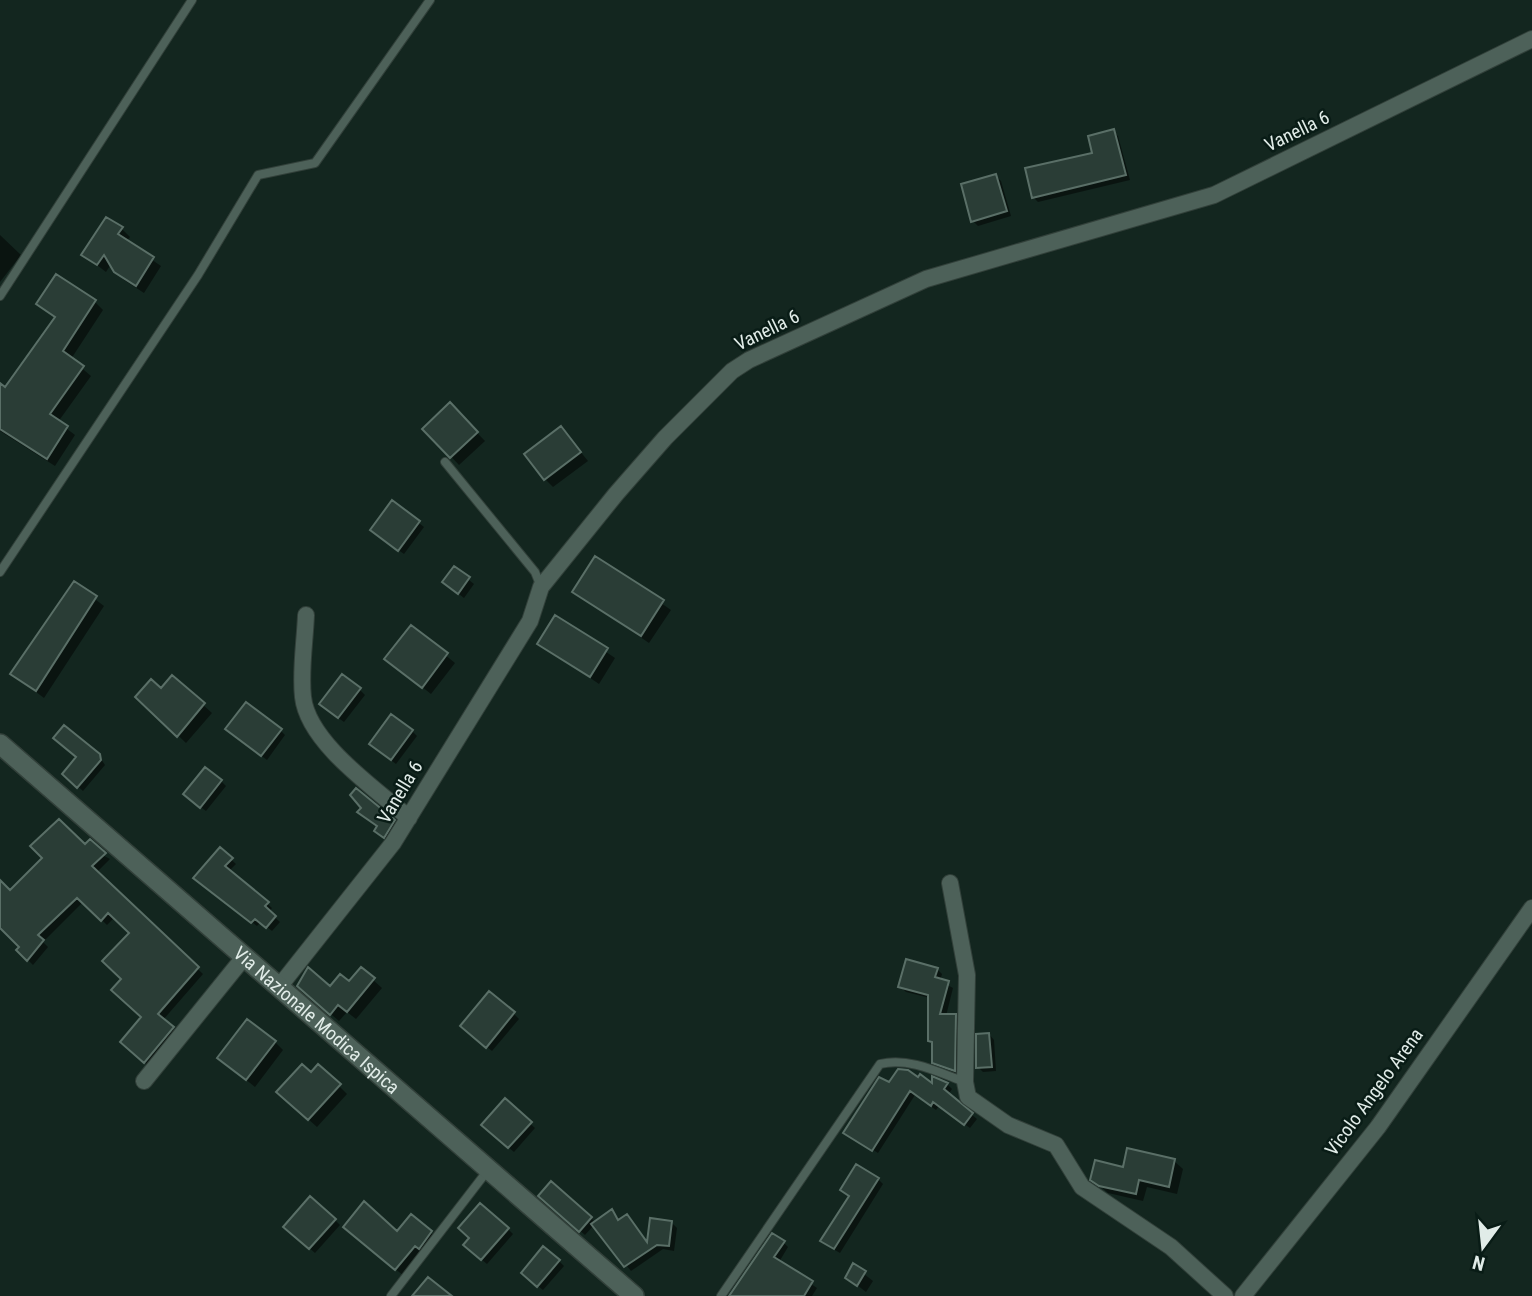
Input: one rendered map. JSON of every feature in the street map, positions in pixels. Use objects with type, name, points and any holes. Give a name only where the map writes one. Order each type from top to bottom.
[{"type":"main road","name":"Via Nazionale Modica Ispica","points":[[0,744],[634,1296]]},
{"type":"street","name":"Vanella 6","points":[[279,987],[393,843],[530,621],[541,587],[665,438],[732,371],[749,360],[926,279],[1214,194],[1532,39]]},
{"type":"street","points":[[306,615],[303,696],[307,714],[343,761],[409,818]]},
{"type":"street","points":[[950,883],[967,975],[965,1082],[968,1097],[1008,1125],[1056,1145],[1082,1187],[1171,1247],[1225,1296]]},
{"type":"street","name":"Vicolo Angelo Arena","points":[[1243,1296],[1378,1127],[1532,908]]},
{"type":"street","points":[[144,1082],[245,956]]},
{"type":"lane","points":[[0,296],[192,0]]},
{"type":"lane","points":[[0,572],[198,275],[258,175],[315,163],[430,0]]},
{"type":"lane","points":[[445,462],[535,572],[541,587]]},
{"type":"lane","points":[[721,1296],[880,1064],[895,1060],[915,1064],[965,1082]]},
{"type":"lane","points":[[391,1296],[488,1170]]},
{"type":"building","points":[[1114,129],[1126,175],[1032,198],[1025,168],[1092,153],[1088,136]]},
{"type":"building","points":[[996,174],[1007,211],[971,222],[961,184]]},
{"type":"building","points":[[106,217],[123,227],[118,234],[154,257],[136,286],[114,272],[104,255],[97,265],[81,255]]},
{"type":"building","points":[[56,274],[96,300],[63,351],[84,366],[50,414],[68,426],[47,459],[0,429],[0,383],[5,387],[55,317],[36,304]]},
{"type":"building","points":[[450,402],[478,432],[450,458],[422,429]]},
{"type":"building","points":[[561,426],[581,452],[544,480],[524,454]]},
{"type":"building","points":[[392,500],[420,521],[398,551],[370,530]]},
{"type":"building","points":[[595,556],[664,600],[641,636],[572,592]]},
{"type":"building","points":[[454,566],[470,577],[458,594],[442,582]]},
{"type":"building","points":[[74,581],[97,596],[36,691],[10,674]]},
{"type":"building","points":[[555,615],[608,648],[590,677],[537,644]]},
{"type":"building","points":[[411,625],[448,653],[422,688],[384,659]]},
{"type":"building","points":[[342,674],[361,688],[338,718],[319,704]]},
{"type":"building","points":[[172,675],[205,703],[177,737],[135,697],[151,679],[161,688]]},
{"type":"building","points":[[246,702],[282,729],[261,756],[225,729]]},
{"type":"building","points":[[391,714],[413,730],[391,760],[369,744]]},
{"type":"building","points":[[64,725],[100,754],[101,760],[77,788],[62,774],[76,757],[53,738]]},
{"type":"building","points":[[205,767],[222,780],[200,808],[183,794]]},
{"type":"building","points":[[356,788],[395,820],[384,838],[374,831],[377,826],[357,812],[361,808],[350,795]]},
{"type":"building","points":[[59,819],[85,844],[90,839],[106,853],[92,866],[199,967],[158,1014],[174,1027],[144,1063],[120,1042],[141,1017],[111,990],[121,979],[102,961],[129,933],[108,913],[101,921],[77,898],[38,935],[44,940],[27,961],[16,950],[19,947],[0,928],[0,880],[10,890],[42,858],[30,846]]},
{"type":"building","points":[[220,847],[233,858],[225,866],[269,902],[265,906],[276,916],[266,928],[255,919],[251,923],[193,878]]},
{"type":"building","points":[[906,959],[938,968],[935,977],[949,981],[940,1014],[956,1014],[955,1071],[932,1063],[932,1042],[928,1041],[928,995],[898,987]]},
{"type":"building","points":[[308,967],[330,986],[340,974],[349,981],[361,967],[375,978],[347,1012],[338,1005],[330,1015],[297,986]]},
{"type":"building","points":[[489,991],[515,1012],[486,1048],[460,1026]]},
{"type":"building","points":[[247,1019],[276,1041],[246,1080],[217,1058]]},
{"type":"building","points":[[989,1033],[992,1067],[976,1068],[976,1034]]},
{"type":"building","points":[[302,1064],[311,1072],[318,1064],[341,1084],[308,1120],[276,1092]]},
{"type":"building","points":[[898,1069],[908,1070],[918,1077],[920,1074],[932,1083],[932,1076],[948,1083],[944,1089],[973,1113],[964,1125],[933,1102],[931,1106],[910,1091],[872,1151],[843,1133],[879,1077],[889,1082]]},
{"type":"building","points":[[505,1098],[532,1122],[508,1148],[481,1125]]},
{"type":"building","points":[[1127,1148],[1175,1159],[1169,1187],[1139,1180],[1136,1194],[1099,1186],[1090,1180],[1095,1160],[1123,1167]]},
{"type":"building","points":[[856,1164],[879,1178],[834,1249],[820,1241],[849,1196],[840,1190]]},
{"type":"building","points":[[551,1181],[592,1217],[579,1232],[538,1196]]},
{"type":"building","points":[[310,1196],[336,1219],[309,1249],[283,1227]]},
{"type":"building","points":[[364,1201],[397,1231],[411,1214],[432,1231],[419,1249],[415,1246],[395,1270],[343,1227]]},
{"type":"building","points":[[480,1203],[509,1228],[481,1260],[463,1245],[469,1238],[458,1228]]},
{"type":"building","points":[[612,1209],[618,1220],[627,1214],[647,1242],[650,1218],[672,1221],[669,1246],[657,1245],[624,1267],[591,1224]]},
{"type":"building","points":[[772,1233],[785,1241],[774,1257],[813,1281],[804,1296],[729,1296]]},
{"type":"building","points":[[543,1246],[560,1260],[537,1287],[521,1273]]},
{"type":"building","points":[[853,1263],[866,1271],[857,1286],[845,1278]]},
{"type":"building","points":[[428,1277],[452,1296],[412,1296]]}]
